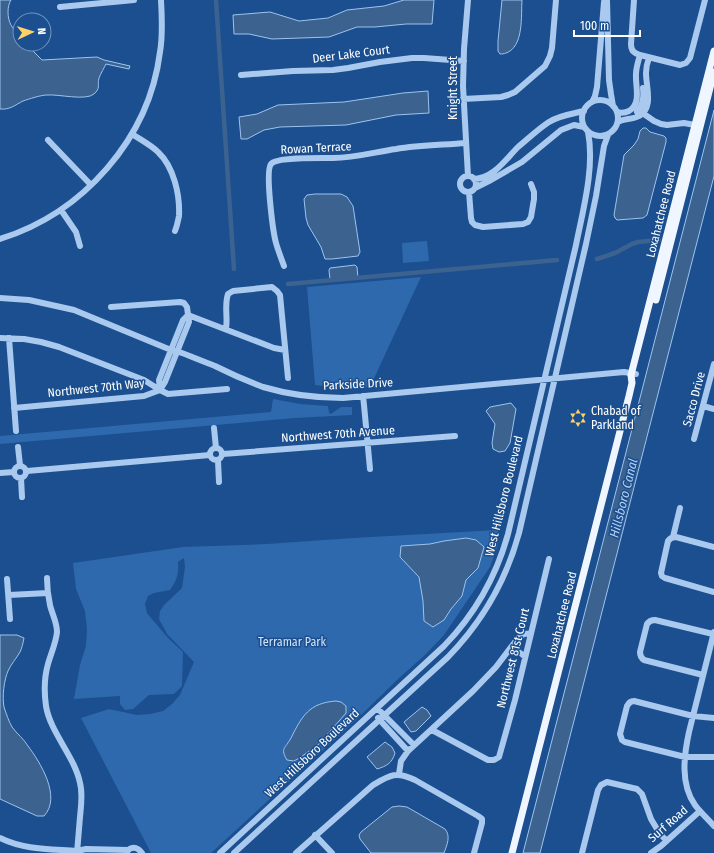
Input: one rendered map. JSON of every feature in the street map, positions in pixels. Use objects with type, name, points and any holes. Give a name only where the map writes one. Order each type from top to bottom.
[{"type":"main road","name":"Loxahatchee Road","points":[[512,853],[632,383],[714,51]]},
{"type":"main road","name":"Loxahatchee Road","points":[[634,374],[714,72]]},
{"type":"street","points":[[60,7],[134,0]]},
{"type":"street","points":[[0,239],[32,227],[61,210],[79,197],[105,171],[132,134],[145,106],[156,74],[162,32],[161,0]]},
{"type":"street","name":"Knight Street","points":[[468,0],[463,99],[468,176]]},
{"type":"street","points":[[463,99],[501,97],[508,95],[515,92],[545,66],[552,48],[556,0]]},
{"type":"street","points":[[592,102],[597,87],[604,0]]},
{"type":"street","points":[[584,110],[563,115],[550,121],[520,146],[497,169],[483,177],[474,179],[468,176],[462,178],[461,184],[463,190],[469,192],[474,190],[475,188],[522,162],[561,130],[574,125],[586,129],[593,135],[599,136],[608,135],[614,130],[618,122],[611,94],[607,0]]},
{"type":"street","points":[[634,0],[631,42],[634,53],[678,65],[686,63],[690,58],[705,0]]},
{"type":"street","points":[[586,129],[582,119],[584,110],[592,102],[598,100],[609,103],[622,113],[646,110],[648,102],[642,82],[636,72],[640,55]]},
{"type":"street","name":"Deer Lake Court","points":[[241,75],[333,70],[405,59],[424,58],[464,61]]},
{"type":"street","points":[[618,122],[636,118],[638,110],[637,98],[648,58]]},
{"type":"street","points":[[638,110],[656,122],[663,124],[684,123],[695,125]]},
{"type":"street","name":"West Hillsboro Boulevard","points":[[220,853],[454,636],[473,611],[490,582],[503,552],[508,534],[573,257],[585,198],[590,161],[590,145],[586,129]]},
{"type":"street","points":[[132,134],[158,152],[165,160],[171,171],[175,181],[178,204],[179,216],[176,231]]},
{"type":"street","name":"West Hillsboro Boulevard","points":[[234,853],[440,665],[464,640],[484,614],[500,586],[512,557],[518,535],[588,234],[604,146],[608,135]]},
{"type":"street","points":[[48,140],[91,185]]},
{"type":"street","name":"Rowan Terrace","points":[[284,266],[276,243],[272,218],[268,172],[274,161],[306,158],[350,158],[410,147],[466,143]]},
{"type":"street","points":[[474,179],[476,183],[475,188]]},
{"type":"street","points":[[469,192],[471,218],[475,225],[482,227],[523,224],[528,222],[532,216],[535,197],[531,184]]},
{"type":"street","points":[[61,210],[76,232],[80,246]]},
{"type":"street","points":[[226,329],[228,321],[226,301],[228,294],[232,291],[272,287],[277,290],[280,295],[288,378]]},
{"type":"street","name":"Parkside Drive","points":[[0,298],[29,300],[74,310],[262,386],[285,392],[322,398],[343,398],[624,372],[634,374]]},
{"type":"street","points":[[0,338],[41,342],[58,347],[144,380],[160,390],[165,382],[165,375],[184,325],[189,322],[187,307],[184,303],[180,302],[111,308]]},
{"type":"street","points":[[188,315],[274,348],[285,350]]},
{"type":"street","points":[[9,338],[16,431]]},
{"type":"street","name":"Sacco Drive","points":[[694,439],[714,364]]},
{"type":"street","name":"Northwest 70th Way","points":[[14,408],[144,396],[160,390],[168,394],[227,389]]},
{"type":"street","points":[[363,396],[370,469]]},
{"type":"street","points":[[703,406],[714,409]]},
{"type":"street","points":[[214,428],[216,448]]},
{"type":"street","name":"Northwest 70th Avenue","points":[[223,454],[455,436]]},
{"type":"street","points":[[18,447],[20,465]]},
{"type":"street","points":[[216,448],[220,449],[223,454],[222,458],[218,461],[219,482]]},
{"type":"street","points":[[210,456],[211,451],[216,448]]},
{"type":"street","points":[[27,471],[210,456],[214,460],[218,461]]},
{"type":"street","points":[[20,465],[27,471]]},
{"type":"street","points":[[14,472],[15,467],[20,465]]},
{"type":"street","points":[[21,478],[25,476],[27,471]]},
{"type":"street","points":[[0,473],[14,472]]},
{"type":"street","points":[[14,472],[17,477],[21,478]]},
{"type":"street","points":[[21,478],[22,497]]},
{"type":"street","points":[[680,508],[673,537],[668,541],[661,570],[662,576],[714,592]]},
{"type":"street","points":[[673,537],[714,547]]},
{"type":"street","name":"Northwest 81st Court","points":[[432,730],[488,760],[494,760],[499,756],[532,633],[548,559]]},
{"type":"street","points":[[47,578],[50,607],[56,623],[57,632],[45,676],[46,708],[50,720],[72,762],[80,784],[82,797],[78,852]]},
{"type":"street","points":[[7,579],[10,619]]},
{"type":"street","points":[[9,596],[48,593]]},
{"type":"street","points":[[703,675],[641,658],[640,652],[649,621],[655,620],[714,633],[703,675],[692,716],[687,738],[685,757],[686,784],[691,798],[714,826]]},
{"type":"street","points":[[399,774],[401,761],[408,751],[473,691],[496,667],[518,638],[524,634],[532,633]]},
{"type":"street","points":[[508,652],[514,650],[520,652],[525,657]]},
{"type":"street","points":[[714,718],[692,716],[631,701],[628,703],[620,734],[622,740],[625,742],[685,757],[714,757]]},
{"type":"street","points":[[377,708],[414,745]]},
{"type":"street","points":[[372,713],[408,751]]},
{"type":"street","points":[[296,853],[373,785],[386,777],[399,774],[415,780],[482,819],[474,853]]},
{"type":"street","points":[[590,853],[582,852],[598,790],[602,784],[607,782],[635,788],[640,792],[651,819],[656,828],[667,841]]},
{"type":"street","name":"Surf Road","points":[[651,853],[658,849],[700,810]]},
{"type":"street","points":[[315,835],[332,853]]},
{"type":"street","points":[[0,838],[28,848],[78,852],[86,849],[127,852],[130,849],[135,848],[142,853]]},
{"type":"green space","points":[[427,241],[429,261],[403,263],[402,243]]},
{"type":"green space","points":[[421,277],[370,387],[341,388],[315,385],[307,287]]},
{"type":"green space","points":[[273,399],[300,404],[328,406],[329,413],[331,414],[341,407],[352,407],[352,415],[295,418],[0,444],[0,436],[271,412]]},
{"type":"green space","name":"Terramar Park","points":[[498,530],[498,545],[490,567],[444,635],[355,721],[211,853],[151,853],[81,718],[109,709],[137,715],[151,714],[163,711],[180,695],[194,662],[167,634],[159,619],[160,611],[164,605],[182,588],[185,567],[184,558],[178,562],[177,577],[170,590],[154,593],[148,596],[145,604],[147,613],[168,638],[183,652],[182,686],[174,694],[149,695],[133,709],[125,710],[120,704],[120,696],[74,699],[80,665],[86,646],[87,629],[85,611],[76,589],[73,563],[183,547],[267,544]]},
{"type":"water","points":[[0,0],[11,0],[8,9],[8,16],[12,26],[12,52],[34,52],[42,60],[97,57],[130,66],[129,69],[106,64],[98,80],[97,90],[90,96],[79,97],[44,95],[23,101],[10,108],[0,109]]},
{"type":"water","points":[[404,0],[434,0],[432,24],[357,27],[329,37],[272,39],[249,34],[234,34],[233,15],[270,12],[299,21],[328,18],[347,10],[384,6]]},
{"type":"water","points":[[502,0],[522,0],[522,14],[519,38],[516,44],[512,50],[500,54],[498,51],[498,41]]},
{"type":"water","points":[[428,91],[429,113],[396,115],[346,125],[280,127],[264,130],[247,139],[241,139],[239,117],[257,114],[278,105],[344,102],[403,93]]},
{"type":"water","name":"Hillsboro Canal","points":[[714,110],[714,176],[540,853],[523,853]]},
{"type":"water","points":[[643,128],[666,138],[647,215],[643,218],[617,220],[614,215],[624,155],[634,145],[638,139],[640,131]]},
{"type":"water","points":[[341,194],[347,197],[353,206],[360,252],[358,256],[325,259],[321,247],[308,225],[306,218],[304,199],[307,195]]},
{"type":"water","points":[[355,265],[357,267],[358,278],[330,280],[330,268]]},
{"type":"water","points":[[511,403],[516,409],[510,443],[505,451],[499,452],[493,449],[492,443],[495,424],[486,411],[490,407]]},
{"type":"water","points":[[466,538],[476,540],[484,547],[478,568],[466,580],[462,596],[444,620],[433,627],[424,621],[423,601],[419,577],[400,557],[401,546],[430,544]]},
{"type":"water","points":[[0,635],[17,635],[24,638],[20,652],[5,679],[3,703],[12,727],[25,741],[33,753],[47,780],[51,799],[49,808],[44,816],[37,816],[0,799]]},
{"type":"water","points":[[336,701],[341,702],[346,706],[346,713],[319,744],[294,761],[287,760],[284,749],[303,717],[319,705]]},
{"type":"water","points":[[422,707],[427,710],[431,716],[416,731],[411,732],[404,722]]},
{"type":"water","points":[[385,742],[392,747],[395,753],[389,764],[377,769],[367,757]]},
{"type":"water","points":[[392,807],[407,807],[445,829],[448,838],[444,853],[371,853],[360,839],[359,835]]},
{"type":"waterway","points":[[216,0],[234,269]]},
{"type":"waterway","points":[[597,259],[615,253],[638,242],[659,240]]},
{"type":"waterway","points":[[288,284],[557,260]]},
{"type":"place","name":"Chabad of Parkland","points":[[578,418]]}]
